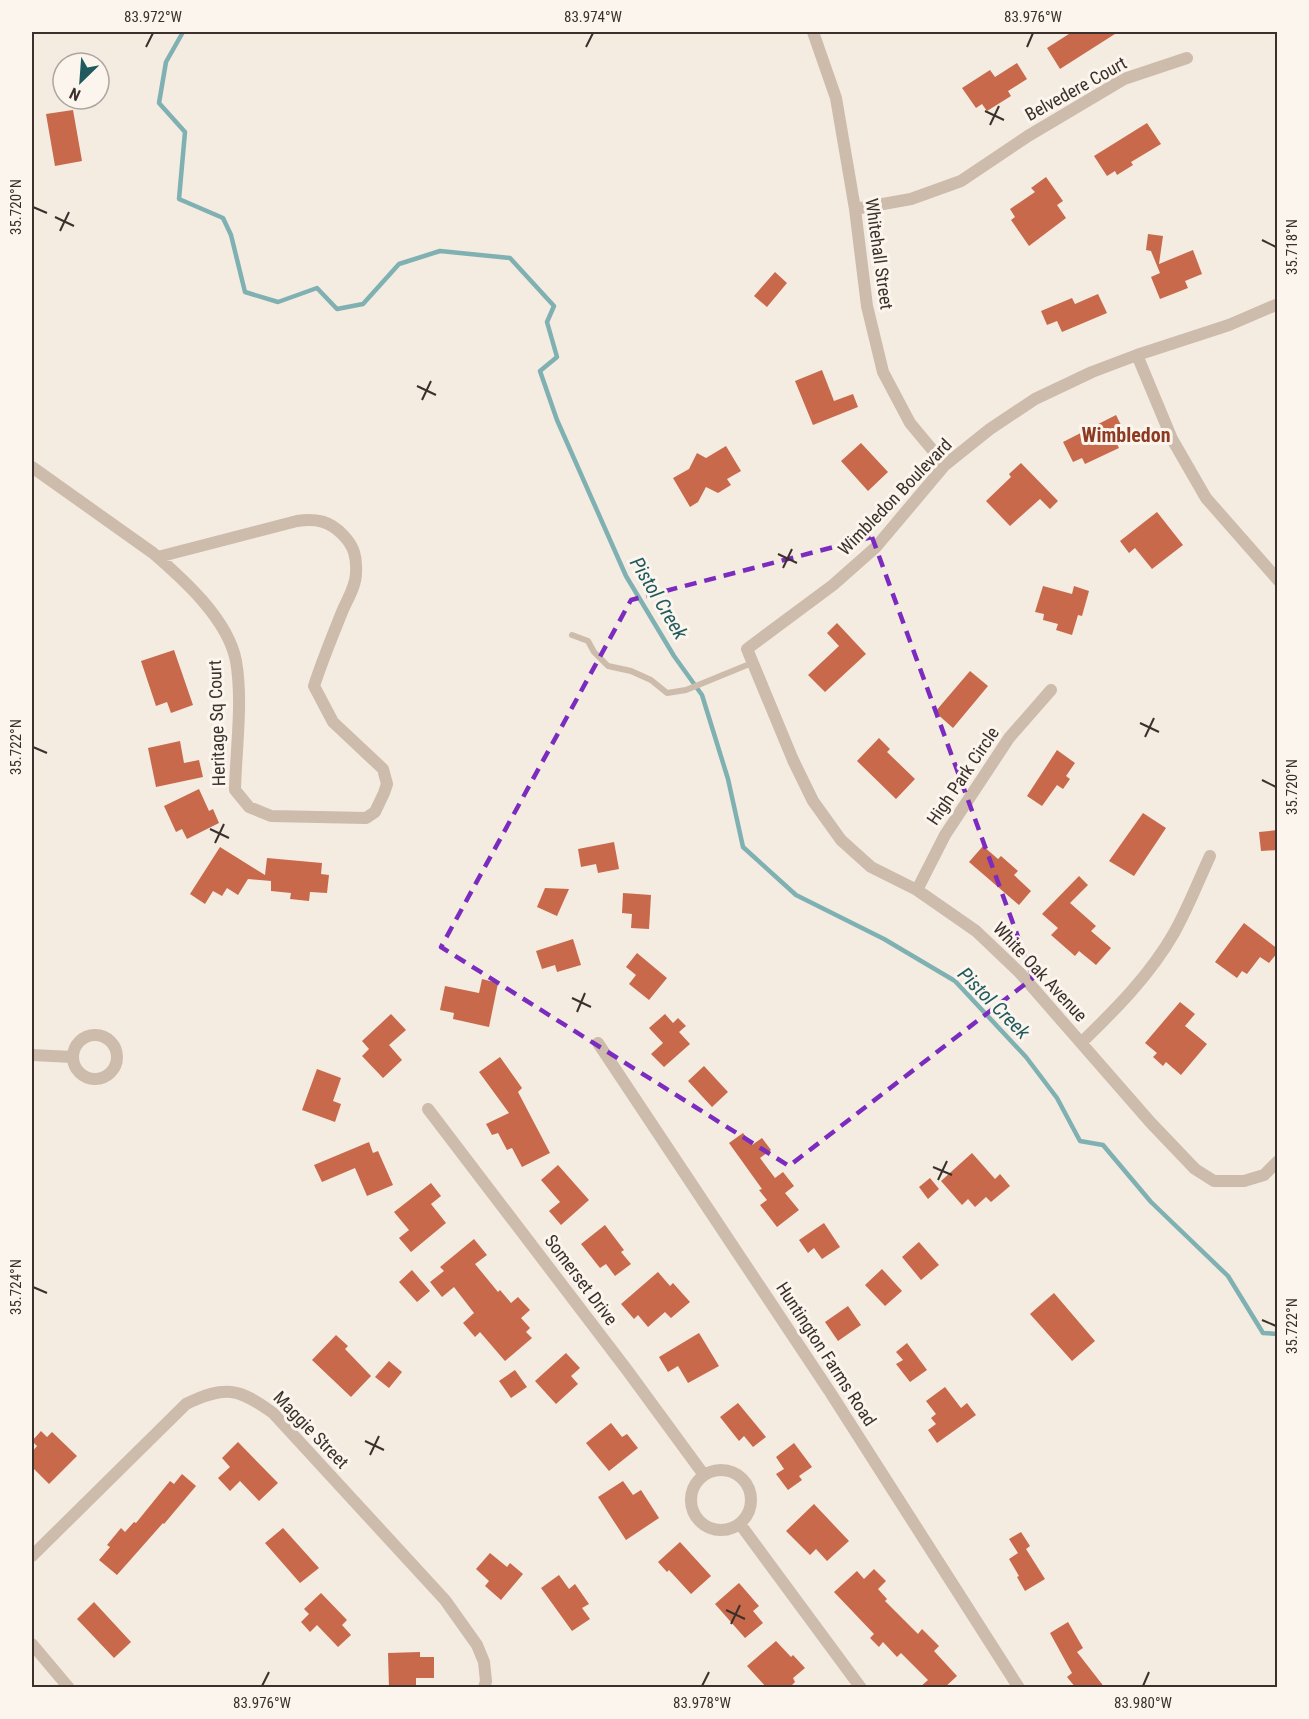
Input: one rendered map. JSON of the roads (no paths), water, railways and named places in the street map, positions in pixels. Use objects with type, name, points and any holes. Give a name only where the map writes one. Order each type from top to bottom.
[{"type":"street","name":"Whitehall Street","points":[[813,32],[836,98],[855,210],[867,306],[883,372],[910,423],[945,465]]},
{"type":"street","name":"Belvedere Court","points":[[855,210],[911,199],[961,182],[1028,136],[1124,79],[1187,58]]},
{"type":"street","name":"Wimbledon Boulevard","points":[[747,649],[833,585],[876,547],[945,465],[990,429],[1035,399],[1092,372],[1229,325],[1278,304]]},
{"type":"street","points":[[1137,355],[1172,439],[1206,498],[1278,580]]},
{"type":"street","name":"Heritage Sq Court","points":[[32,467],[158,557],[185,580],[221,626],[236,659],[238,710],[235,790],[249,807],[271,816],[366,818],[375,812],[387,783],[383,769],[333,722],[314,686],[320,665],[357,575],[355,550],[351,542],[332,526],[314,519],[297,521],[158,557]]},
{"type":"street","name":"White Oak Avenue","points":[[747,649],[803,781],[813,801],[841,840],[872,867],[917,890],[976,931],[1020,973],[1190,1164],[1214,1181],[1244,1181],[1264,1175],[1278,1161]]},
{"type":"street","name":"High Park Circle","points":[[917,890],[945,835],[1009,738],[1051,690]]},
{"type":"street","points":[[1081,1043],[1122,1004],[1154,963],[1175,932],[1210,856]]},
{"type":"street","name":"Huntington Farms Road","points":[[598,1043],[830,1392],[1019,1688]]},
{"type":"street","points":[[32,1055],[73,1056]]},
{"type":"street","name":"Somerset Drive","points":[[428,1109],[704,1475]]},
{"type":"street","name":"Maggie Street","points":[[32,1556],[186,1404],[208,1393],[230,1391],[252,1397],[273,1413],[445,1600],[477,1645],[484,1662],[484,1688]]},
{"type":"street","points":[[719,1470],[734,1472],[746,1482],[752,1497],[750,1512],[740,1524],[725,1531],[709,1528],[696,1518],[691,1503],[692,1495],[694,1487],[704,1475],[719,1470]]},
{"type":"street","points":[[740,1524],[861,1688]]},
{"type":"street","points":[[32,1644],[69,1688]]},
{"type":"lane","points":[[572,635],[588,641],[594,652],[608,666],[632,671],[651,680],[667,693],[686,690],[752,663]]},
{"type":"waterway","name":"Pistol Creek","points":[[183,32],[166,62],[159,103],[185,132],[179,199],[223,218],[231,235],[245,292],[278,302],[317,288],[337,309],[363,304],[399,264],[440,251],[510,258],[554,306],[547,322],[557,357],[540,371],[557,420],[626,576],[674,656],[702,695],[728,779],[743,847],[796,895],[884,939],[955,981],[1026,1057],[1057,1098],[1080,1141],[1103,1145],[1151,1202],[1228,1276],[1263,1333],[1278,1334]]},
{"type":"district","name":"Wimbledon","points":[[1126,435]]}]
